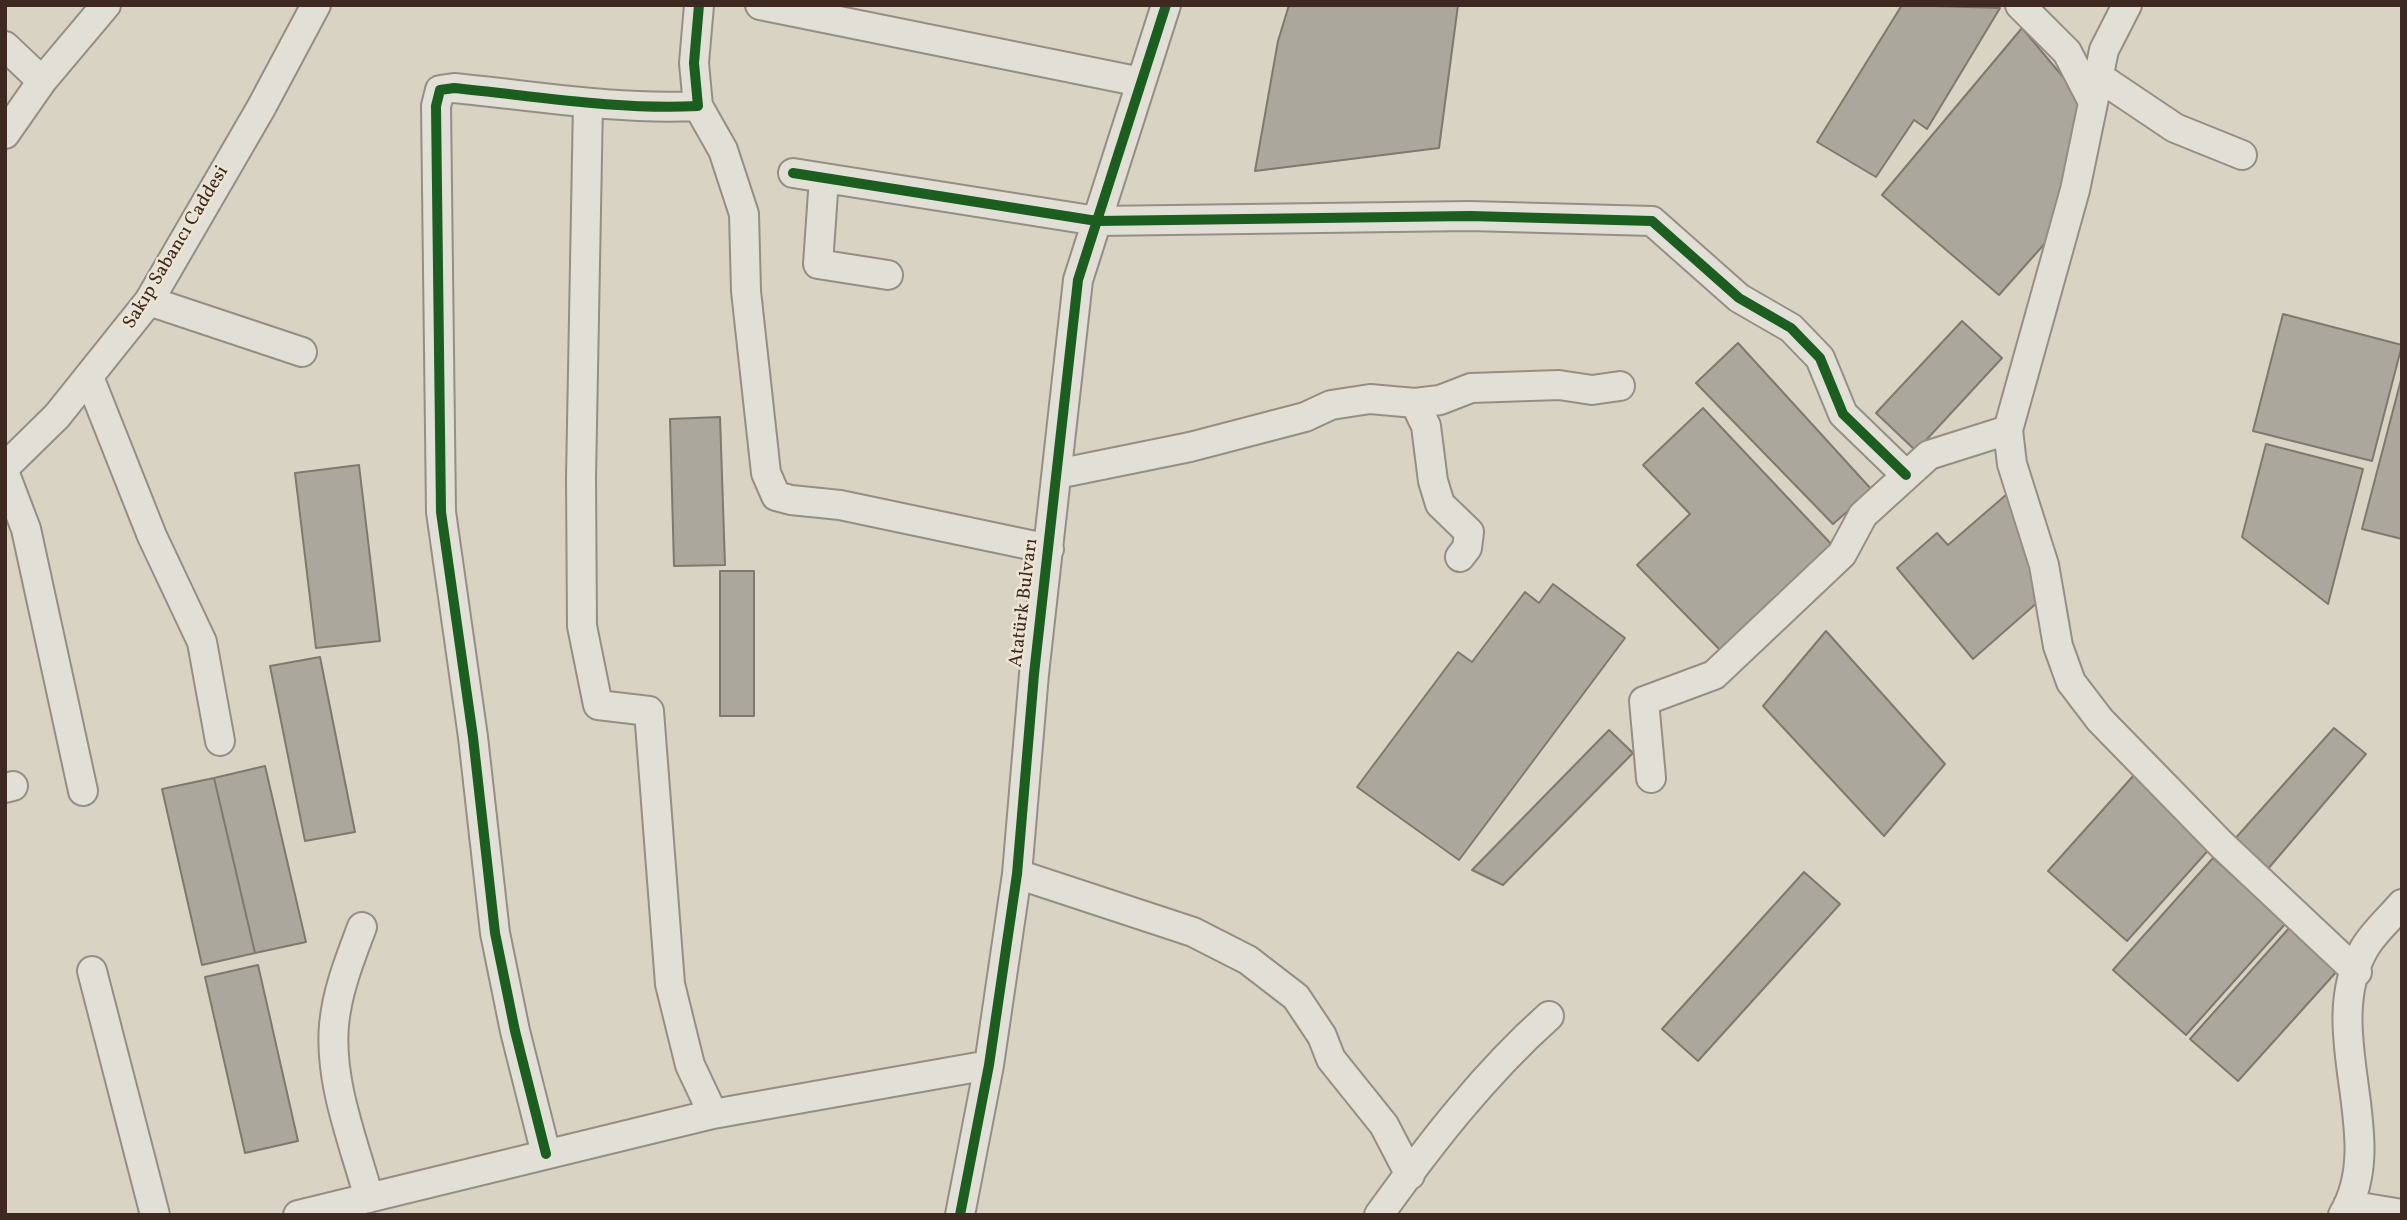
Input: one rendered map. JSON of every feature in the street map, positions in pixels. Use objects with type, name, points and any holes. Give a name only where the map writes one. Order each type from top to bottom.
[{"type":"street","points":[[5,134],[42,80],[106,5]]},
{"type":"street","name":"Sakıp Sabancı Caddesi","points":[[5,467],[57,416],[149,301],[261,108],[316,5]]},
{"type":"street","points":[[699,5],[694,63],[698,106],[723,150],[744,214],[746,291],[766,473],[771,489],[776,496],[791,500],[840,505],[1049,549]]},
{"type":"street","points":[[760,5],[1141,82]]},
{"type":"street","name":"Atatürk Bulvarı","points":[[960,1215],[989,1065],[1017,874],[1078,280],[1166,5]]},
{"type":"street","points":[[2020,5],[2067,52],[2096,90],[2175,128],[2242,155]]},
{"type":"street","points":[[2127,5],[2104,50],[2075,190],[2008,430],[2012,464],[2044,565],[2057,646],[2071,682],[2100,720],[2222,845],[2357,972]]},
{"type":"street","points":[[5,46],[42,80]]},
{"type":"street","points":[[546,1154],[515,1031],[495,933],[473,737],[441,512],[436,106],[440,90],[454,88],[588,103],[646,107],[698,106]]},
{"type":"street","points":[[588,103],[581,478],[582,626],[598,705],[649,711],[670,984],[690,1065],[713,1114]]},
{"type":"street","points":[[793,173],[1097,221],[1470,216],[1652,221],[1739,298],[1791,328],[1819,358],[1843,414],[1906,475]]},
{"type":"street","points":[[824,178],[818,264],[888,275]]},
{"type":"street","points":[[149,301],[302,352]]},
{"type":"street","points":[[89,377],[152,536],[202,642],[220,741]]},
{"type":"street","points":[[1058,474],[1190,447],[1305,417],[1331,405],[1370,399],[1415,403],[1440,400],[1471,388],[1559,385],[1592,390],[1620,386]]},
{"type":"street","points":[[1415,403],[1426,426],[1433,481],[1440,504],[1469,532],[1467,548],[1460,557]]},
{"type":"street","points":[[1651,778],[1644,701],[1714,675],[1842,554],[1863,515],[1929,455],[2008,430]]},
{"type":"street","points":[[5,474],[26,528],[83,791]]},
{"type":"street","points":[[1017,874],[1121,906],[1193,932],[1248,960],[1296,997],[1322,1037],[1331,1059],[1384,1125],[1410,1175]]},
{"type":"street","points":[[2402,904],[2364,949],[2348,1001],[2347,1025],[2359,1157],[2357,1184],[2346,1210],[2402,1214]]},
{"type":"street","points":[[362,927],[337,1000],[333,1044],[337,1081],[369,1198]]},
{"type":"street","points":[[92,971],[155,1215]]},
{"type":"street","points":[[1379,1215],[1502,1060],[1549,1016]]},
{"type":"street","points":[[298,1215],[713,1114],[989,1065]]},
{"type":"building","points":[[1289,5],[1458,5],[1439,148],[1255,171],[1278,41]]},
{"type":"building","points":[[1902,5],[2000,8],[1927,129],[1914,120],[1876,177],[1817,142]]},
{"type":"building","points":[[2022,28],[2084,102],[2047,241],[1999,295],[1882,195]]},
{"type":"building","points":[[2283,314],[2402,345],[2372,461],[2253,431]]},
{"type":"building","points":[[1962,321],[2002,358],[1916,451],[1876,413]]},
{"type":"building","points":[[1738,343],[1872,490],[1833,524],[1696,383]]},
{"type":"building","points":[[2402,376],[2402,539],[2362,529]]},
{"type":"building","points":[[1703,408],[1834,547],[1725,655],[1637,565],[1690,514],[1643,465]]},
{"type":"building","points":[[720,417],[725,565],[674,566],[670,419]]},
{"type":"building","points":[[2266,444],[2363,469],[2328,604],[2242,537]]},
{"type":"building","points":[[359,465],[380,641],[316,648],[295,473]]},
{"type":"building","points":[[2007,494],[2038,565],[2039,601],[1973,659],[1897,568],[1937,533],[1948,545]]},
{"type":"building","points":[[720,571],[754,571],[754,716],[720,716]]},
{"type":"building","points":[[1553,584],[1625,638],[1459,860],[1357,787],[1458,652],[1472,662],[1525,592],[1539,603]]},
{"type":"building","points":[[1826,631],[1945,764],[1884,836],[1763,706]]},
{"type":"building","points":[[320,657],[355,832],[305,841],[270,666]]},
{"type":"building","points":[[2334,728],[2366,754],[2267,870],[2233,841]]},
{"type":"building","points":[[1609,730],[1633,753],[1503,885],[1472,870]]},
{"type":"building","points":[[265,766],[306,942],[255,953],[214,778]]},
{"type":"building","points":[[2134,775],[2212,846],[2127,941],[2048,871]]},
{"type":"building","points":[[214,778],[255,953],[202,965],[162,789]]},
{"type":"building","points":[[2213,858],[2286,923],[2186,1035],[2113,970]]},
{"type":"building","points":[[1804,872],[1840,904],[1698,1061],[1662,1029]]},
{"type":"building","points":[[2290,927],[2338,970],[2238,1081],[2190,1039]]},
{"type":"building","points":[[258,965],[298,1141],[245,1153],[205,977]]},
{"type":"cycle path","points":[[546,1154],[515,1031],[495,933],[473,737],[441,512],[436,106],[440,90],[454,88],[606,104],[698,106],[694,63],[699,5]]},
{"type":"cycle path","points":[[960,1215],[989,1065],[1017,874],[1034,674],[1078,280],[1166,5]]},
{"type":"cycle path","points":[[793,173],[1097,221],[1470,216],[1652,221],[1739,298],[1791,328],[1820,358],[1843,414],[1906,475]]}]
